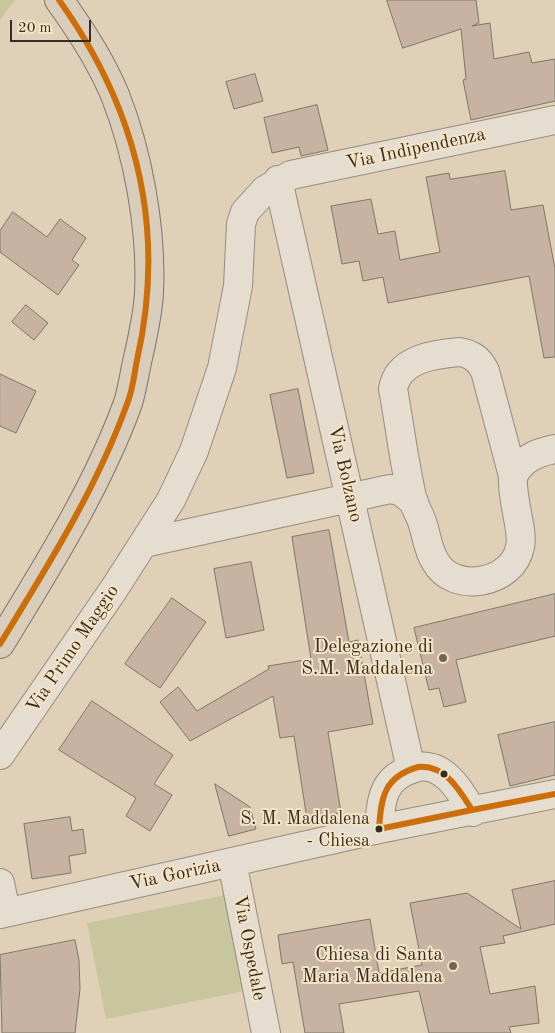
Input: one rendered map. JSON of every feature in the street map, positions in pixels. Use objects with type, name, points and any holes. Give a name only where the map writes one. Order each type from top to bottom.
[{"type":"main road","points":[[0,644],[78,513],[129,401],[141,345],[149,293],[147,233],[139,181],[125,126],[115,94],[95,56],[59,0]]},
{"type":"street","name":"Via Indipendenza","points":[[278,180],[291,175],[555,120]]},
{"type":"street","name":"Via Bolzano","points":[[278,180],[411,768]]},
{"type":"street","name":"Via Primo Maggio","points":[[0,755],[160,521],[182,477],[215,394],[226,350],[238,286],[241,224],[245,212],[265,190],[278,180]]},
{"type":"street","points":[[459,352],[469,353],[481,362],[503,434],[513,476],[512,491],[521,546],[509,570],[485,580],[463,581],[452,579],[443,573],[430,551],[424,525],[414,502],[393,389],[394,380],[404,368],[434,355],[459,352]]},
{"type":"street","points":[[503,434],[514,445],[546,451]]},
{"type":"street","points":[[513,476],[519,465],[546,451]]},
{"type":"street","points":[[390,489],[404,469],[405,457]]},
{"type":"street","points":[[144,543],[390,489],[400,491],[414,502]]},
{"type":"street","points":[[379,829],[381,804],[389,784],[399,774],[411,768],[431,767],[441,772],[463,796],[473,812]]},
{"type":"street","name":"Via Gorizia","points":[[3,913],[379,829],[473,812],[555,794]]},
{"type":"street","name":"Via Ospedale","points":[[232,862],[266,1033]]},
{"type":"street","points":[[0,883],[3,913]]},
{"type":"shaded area","points":[[0,0],[15,0],[0,20]]},
{"type":"shaded area","points":[[226,895],[245,991],[106,1019],[87,923]]},
{"type":"building","points":[[387,0],[476,0],[479,23],[472,26],[490,23],[494,59],[529,52],[532,63],[555,59],[555,101],[471,120],[463,80],[466,79],[461,29],[403,48]]},
{"type":"building","points":[[255,74],[263,101],[234,109],[226,82]]},
{"type":"building","points":[[317,105],[328,150],[301,156],[299,147],[272,153],[264,118]]},
{"type":"building","points":[[505,171],[511,210],[543,205],[555,269],[555,357],[544,358],[529,276],[388,303],[383,277],[363,281],[359,261],[342,264],[331,206],[371,199],[378,234],[395,231],[400,260],[440,252],[426,177],[449,173],[450,179]]},
{"type":"building","points":[[13,212],[47,237],[60,219],[86,238],[72,260],[79,265],[58,295],[0,252],[0,231]]},
{"type":"building","points":[[26,305],[48,323],[34,340],[12,322]]},
{"type":"building","points":[[0,374],[36,391],[16,433],[0,426]]},
{"type":"building","points":[[298,389],[314,473],[287,478],[270,395]]},
{"type":"building","points":[[329,530],[349,642],[358,640],[373,724],[328,732],[341,813],[307,819],[294,736],[280,738],[273,696],[190,741],[160,702],[178,687],[197,711],[269,669],[268,666],[311,659],[292,537]]},
{"type":"building","points":[[251,562],[264,630],[226,638],[214,569]]},
{"type":"building","points":[[555,594],[555,636],[456,660],[466,702],[444,707],[439,688],[429,690],[414,628]]},
{"type":"building","points":[[172,598],[206,622],[160,688],[125,664]]},
{"type":"building","points":[[92,701],[173,755],[154,784],[172,795],[150,831],[126,816],[136,798],[59,750]]},
{"type":"building","points":[[555,722],[555,775],[510,786],[498,735]]},
{"type":"building","points":[[215,784],[250,807],[256,829],[229,836]]},
{"type":"building","points":[[70,817],[72,831],[83,829],[86,853],[69,856],[71,873],[32,879],[24,824]]},
{"type":"building","points":[[555,881],[555,924],[503,936],[505,943],[480,947],[490,994],[535,986],[539,1023],[509,1027],[511,1033],[429,1033],[419,991],[339,1004],[344,1033],[305,1033],[293,962],[282,964],[278,935],[370,919],[379,973],[422,965],[410,903],[467,893],[521,929],[512,890]]},
{"type":"building","points":[[75,940],[79,960],[80,989],[75,1033],[2,1033],[0,955]]},
{"type":"transit line","points":[[0,644],[70,527],[115,436],[131,393],[145,311],[148,263],[146,217],[138,171],[126,127],[108,84],[86,41],[59,0]]},
{"type":"transit line","points":[[418,767],[428,767],[444,774],[457,787],[472,810],[379,829],[381,807],[386,790],[398,776],[418,767]]},
{"type":"transit line","points":[[472,810],[555,794]]},
{"type":"place","name":"Delegazione di S.M. Maddalena","points":[[443,658]]},
{"type":"place","name":"S. M. Maddalena - Chiesa","points":[[379,829]]},
{"type":"place","name":"Chiesa di Santa Maria Maddalena","points":[[453,966]]}]
